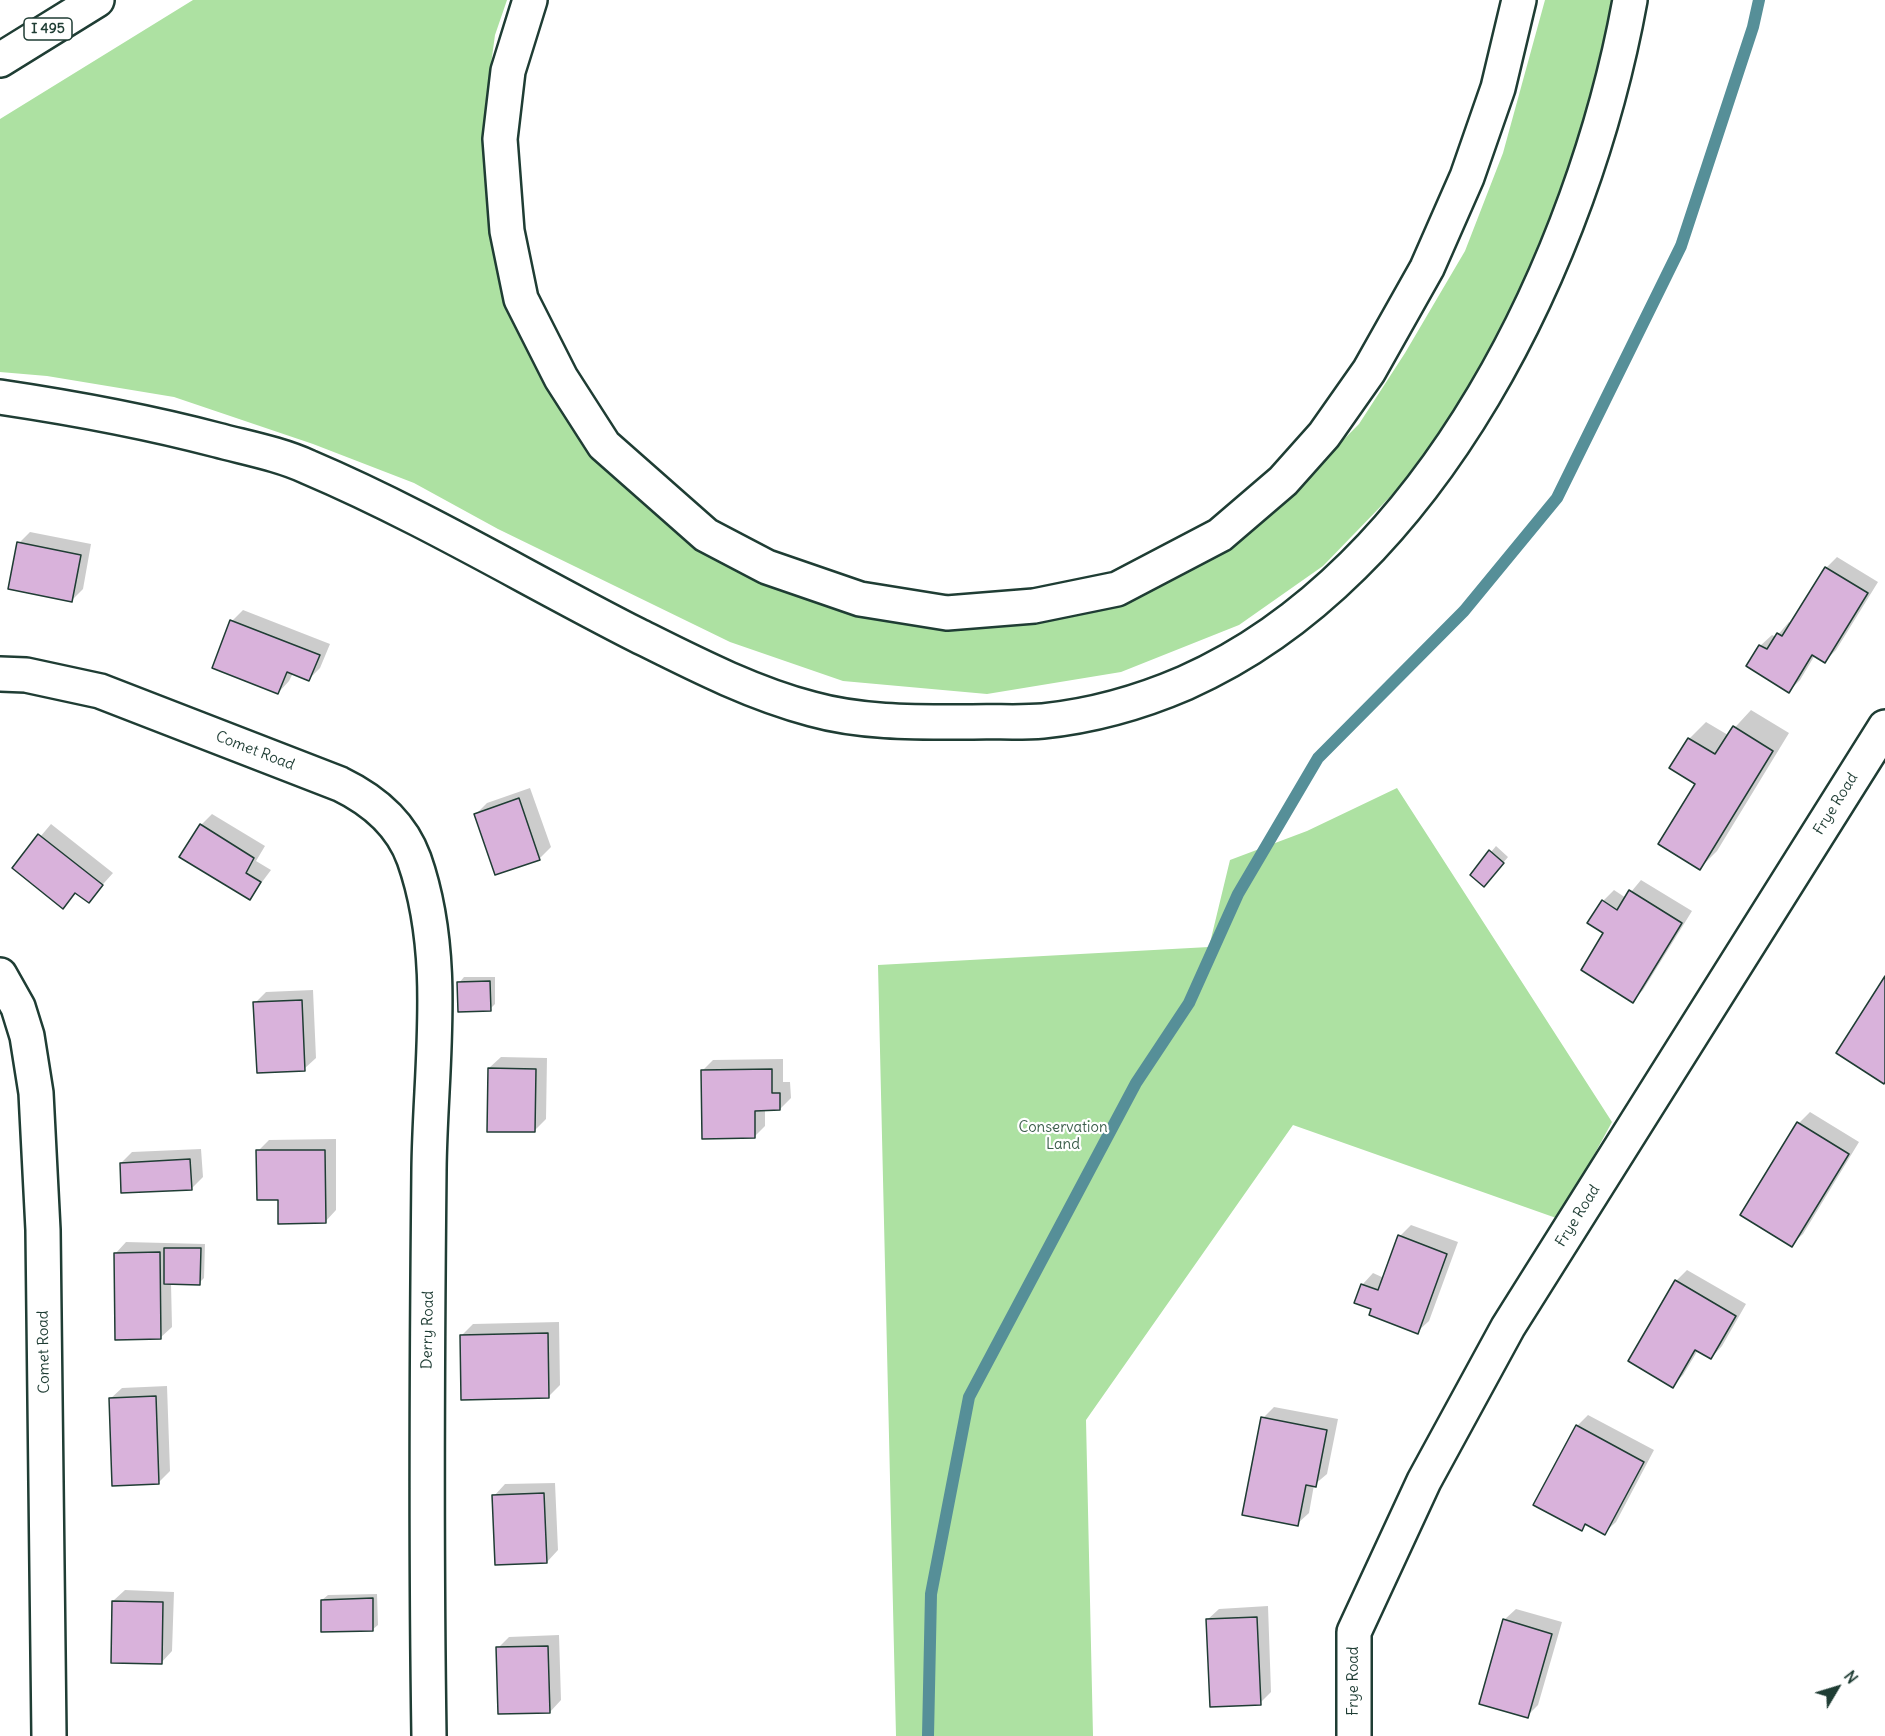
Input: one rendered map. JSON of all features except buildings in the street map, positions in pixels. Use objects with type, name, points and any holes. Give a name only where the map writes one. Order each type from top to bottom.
[{"type":"main road","name":"I 495","points":[[0,60],[98,0]]},
{"type":"main road","points":[[530,0],[508,71],[500,139],[507,231],[521,299],[561,378],[604,445],[706,536],[768,567],[860,599],[947,614],[1034,606],[1118,588],[1220,535],[1283,481],[1324,435],[1369,371],[1427,268],[1467,177],[1498,88],[1519,0]]},
{"type":"main road","points":[[0,397],[84,409],[169,427],[302,464],[398,510],[671,652],[746,686],[812,710],[868,719],[948,722],[1042,721],[1118,707],[1185,683],[1235,657],[1271,633],[1324,593],[1365,556],[1416,495],[1469,420],[1510,347],[1552,259],[1591,159],[1619,57],[1630,0]]},
{"type":"main road","name":"Comet Road","points":[[0,674],[26,675],[100,691],[356,791],[384,812],[406,840],[420,878],[430,924]]},
{"type":"main road","name":"Frye Road","points":[[1354,1736],[1354,1632],[1424,1481],[1508,1327],[1885,727]]},
{"type":"main road","name":"Derry Road","points":[[429,1736],[426,1541],[429,1126],[435,1001],[430,924]]},
{"type":"main road","name":"Comet Road","points":[[0,975],[18,1006],[27,1036],[36,1093],[43,1230],[48,1736]]},
{"type":"green space","points":[[193,0],[507,0],[495,35],[485,108],[487,196],[502,269],[622,480],[900,620],[1174,573],[1262,522],[1359,424],[1405,353],[1465,251],[1503,153],[1545,0],[1618,0],[1591,120],[1521,291],[1471,389],[1416,470],[1323,566],[1239,625],[1121,672],[987,694],[843,681],[730,642],[498,529],[414,483],[313,444],[174,397],[47,376],[0,372],[0,119]]},
{"type":"green space","name":"Conservation Land","points":[[1397,788],[1612,1122],[1559,1219],[1293,1125],[1086,1420],[1093,1736],[896,1736],[878,965],[1209,947],[1230,860],[1307,831]]},
{"type":"waterway","points":[[928,1736],[931,1594],[969,1397],[1136,1083],[1189,1003],[1238,894],[1318,758],[1464,611],[1557,498],[1681,246],[1753,27],[1759,0]]}]
